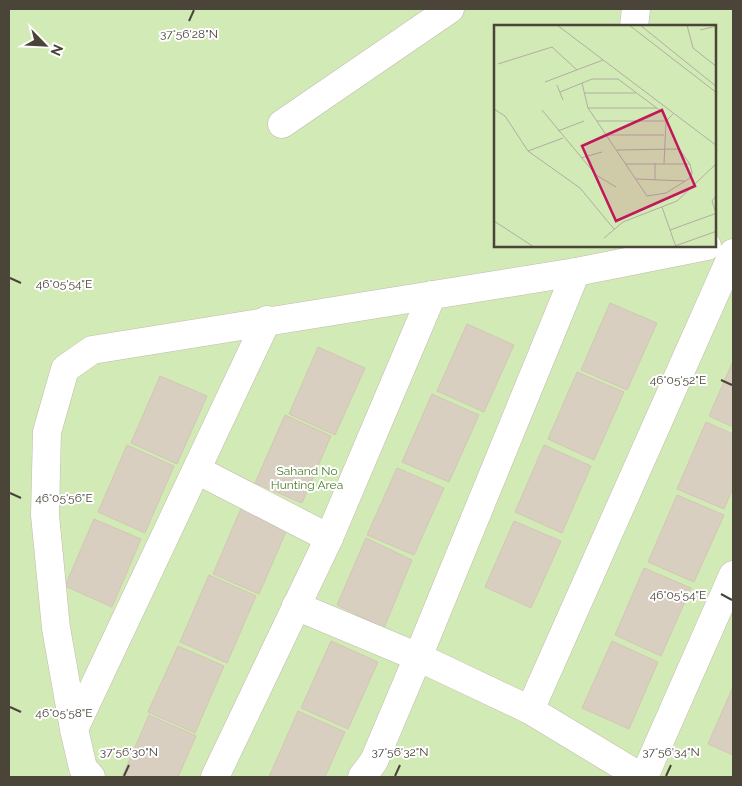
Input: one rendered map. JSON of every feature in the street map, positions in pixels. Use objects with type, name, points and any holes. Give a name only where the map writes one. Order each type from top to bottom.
[{"type":"street","points":[[282,124],[450,9]]},
{"type":"street","points":[[634,25],[636,9]]},
{"type":"street","points":[[717,244],[733,241]]},
{"type":"street","points":[[91,777],[83,768],[56,628],[45,515],[47,432],[65,369],[92,350],[267,320],[576,272],[696,248]]},
{"type":"street","points":[[530,710],[733,253]]},
{"type":"street","points":[[362,777],[374,761],[576,272]]},
{"type":"street","points":[[215,777],[328,538],[432,294]]},
{"type":"street","points":[[74,729],[267,320]]},
{"type":"street","points":[[197,470],[328,538]]},
{"type":"street","points":[[296,606],[418,657],[530,710],[642,777],[733,575]]},
{"type":"green space","name":"Sahand No Hunting Area","points":[[9,9],[733,9],[733,777],[9,777]]},
{"type":"building","points":[[610,303],[657,323],[627,390],[581,370]]},
{"type":"building","points":[[467,324],[514,345],[484,412],[437,391]]},
{"type":"building","points":[[318,347],[365,368],[335,435],[289,414]]},
{"type":"building","points":[[733,361],[733,427],[709,416]]},
{"type":"building","points":[[577,372],[624,392],[594,460],[548,439]]},
{"type":"building","points":[[160,376],[207,396],[177,464],[131,443]]},
{"type":"building","points":[[432,394],[479,415],[449,482],[402,462]]},
{"type":"building","points":[[285,415],[331,436],[302,503],[255,483]]},
{"type":"building","points":[[706,422],[733,434],[733,488],[724,509],[677,489]]},
{"type":"building","points":[[127,445],[174,466],[145,533],[98,512]]},
{"type":"building","points":[[544,445],[591,466],[562,533],[515,512]]},
{"type":"building","points":[[397,468],[444,488],[414,555],[367,535]]},
{"type":"building","points":[[677,495],[724,515],[694,582],[648,562]]},
{"type":"building","points":[[242,506],[288,527],[259,594],[213,574]]},
{"type":"building","points":[[94,519],[141,539],[112,607],[65,586]]},
{"type":"building","points":[[514,521],[561,541],[531,608],[485,587]]},
{"type":"building","points":[[366,538],[412,560],[384,628],[337,605]]},
{"type":"building","points":[[644,568],[691,588],[661,656],[615,635]]},
{"type":"building","points":[[209,575],[256,596],[227,663],[180,642]]},
{"type":"building","points":[[331,641],[378,662],[348,729],[301,708]]},
{"type":"building","points":[[612,641],[658,662],[629,729],[582,708]]},
{"type":"building","points":[[178,646],[224,666],[195,733],[148,712]]},
{"type":"building","points":[[733,687],[733,755],[708,744]]},
{"type":"building","points":[[298,711],[345,732],[325,777],[269,777]]},
{"type":"building","points":[[149,715],[196,736],[178,777],[122,777]]}]
